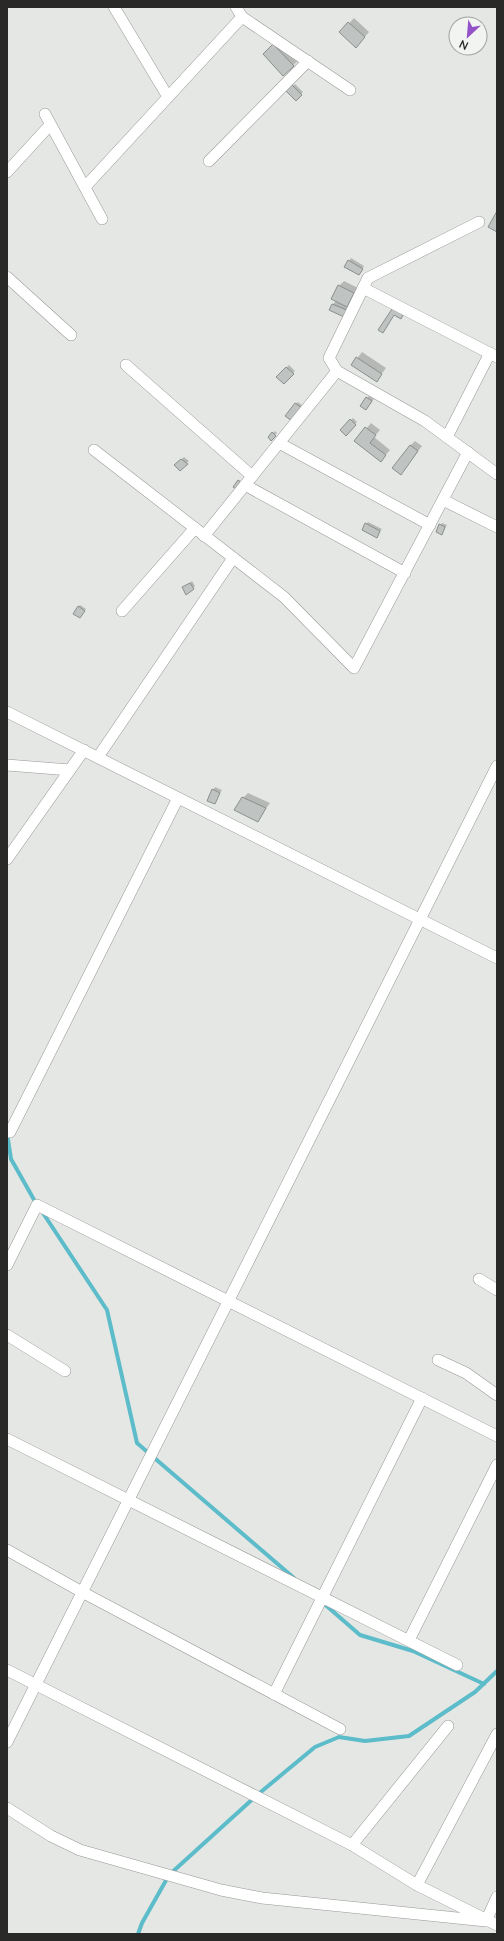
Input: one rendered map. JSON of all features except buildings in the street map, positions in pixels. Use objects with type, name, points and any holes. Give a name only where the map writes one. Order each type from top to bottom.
[{"type":"street","points":[[114,7],[168,98]]},
{"type":"street","points":[[85,187],[168,98],[241,11],[350,90]]},
{"type":"street","points":[[209,161],[308,61]]},
{"type":"street","points":[[45,114],[102,219]]},
{"type":"street","points":[[7,172],[50,125]]},
{"type":"street","points":[[479,222],[368,278],[329,358],[336,371],[425,421],[497,474]]},
{"type":"street","points":[[7,277],[71,334]]},
{"type":"street","points":[[363,288],[493,355],[447,437]]},
{"type":"street","points":[[126,365],[252,476]]},
{"type":"street","points":[[204,536],[336,371]]},
{"type":"street","points":[[279,443],[430,525]]},
{"type":"street","points":[[94,450],[284,597],[354,668],[468,452]]},
{"type":"street","points":[[245,485],[405,573]]},
{"type":"street","points":[[443,500],[497,527]]},
{"type":"street","points":[[122,611],[195,528]]},
{"type":"street","points":[[98,757],[233,558]]},
{"type":"street","points":[[7,712],[497,958]]},
{"type":"street","points":[[7,859],[84,750]]},
{"type":"street","points":[[7,765],[70,770]]},
{"type":"street","points":[[7,1742],[497,766]]},
{"type":"street","points":[[10,1132],[178,798]]},
{"type":"street","points":[[7,1265],[37,1205],[497,1436]]},
{"type":"street","points":[[479,1279],[497,1290]]},
{"type":"street","points":[[7,1335],[65,1371]]},
{"type":"street","points":[[438,1360],[466,1373],[497,1395]]},
{"type":"street","points":[[274,1694],[422,1398]]},
{"type":"street","points":[[7,1439],[457,1665]]},
{"type":"street","points":[[409,1640],[497,1465]]},
{"type":"street","points":[[7,1550],[82,1592],[340,1729]]},
{"type":"street","points":[[7,1670],[352,1845],[417,1885],[492,1923]]},
{"type":"street","points":[[352,1845],[448,1726]]},
{"type":"street","points":[[417,1885],[497,1734]]},
{"type":"street","points":[[7,1808],[51,1836],[80,1850],[221,1890],[262,1898],[492,1923]]},
{"type":"street","points":[[492,1923],[497,1897]]},
{"type":"waterway","points":[[7,1133],[11,1159],[37,1205]]},
{"type":"waterway","points":[[41,1210],[107,1310],[137,1443],[294,1578]]},
{"type":"waterway","points":[[322,1602],[360,1635],[413,1651],[484,1684]]},
{"type":"waterway","points":[[138,1934],[142,1923],[169,1875],[256,1796],[315,1747],[339,1737],[365,1741],[409,1736],[475,1692],[497,1671]]}]
